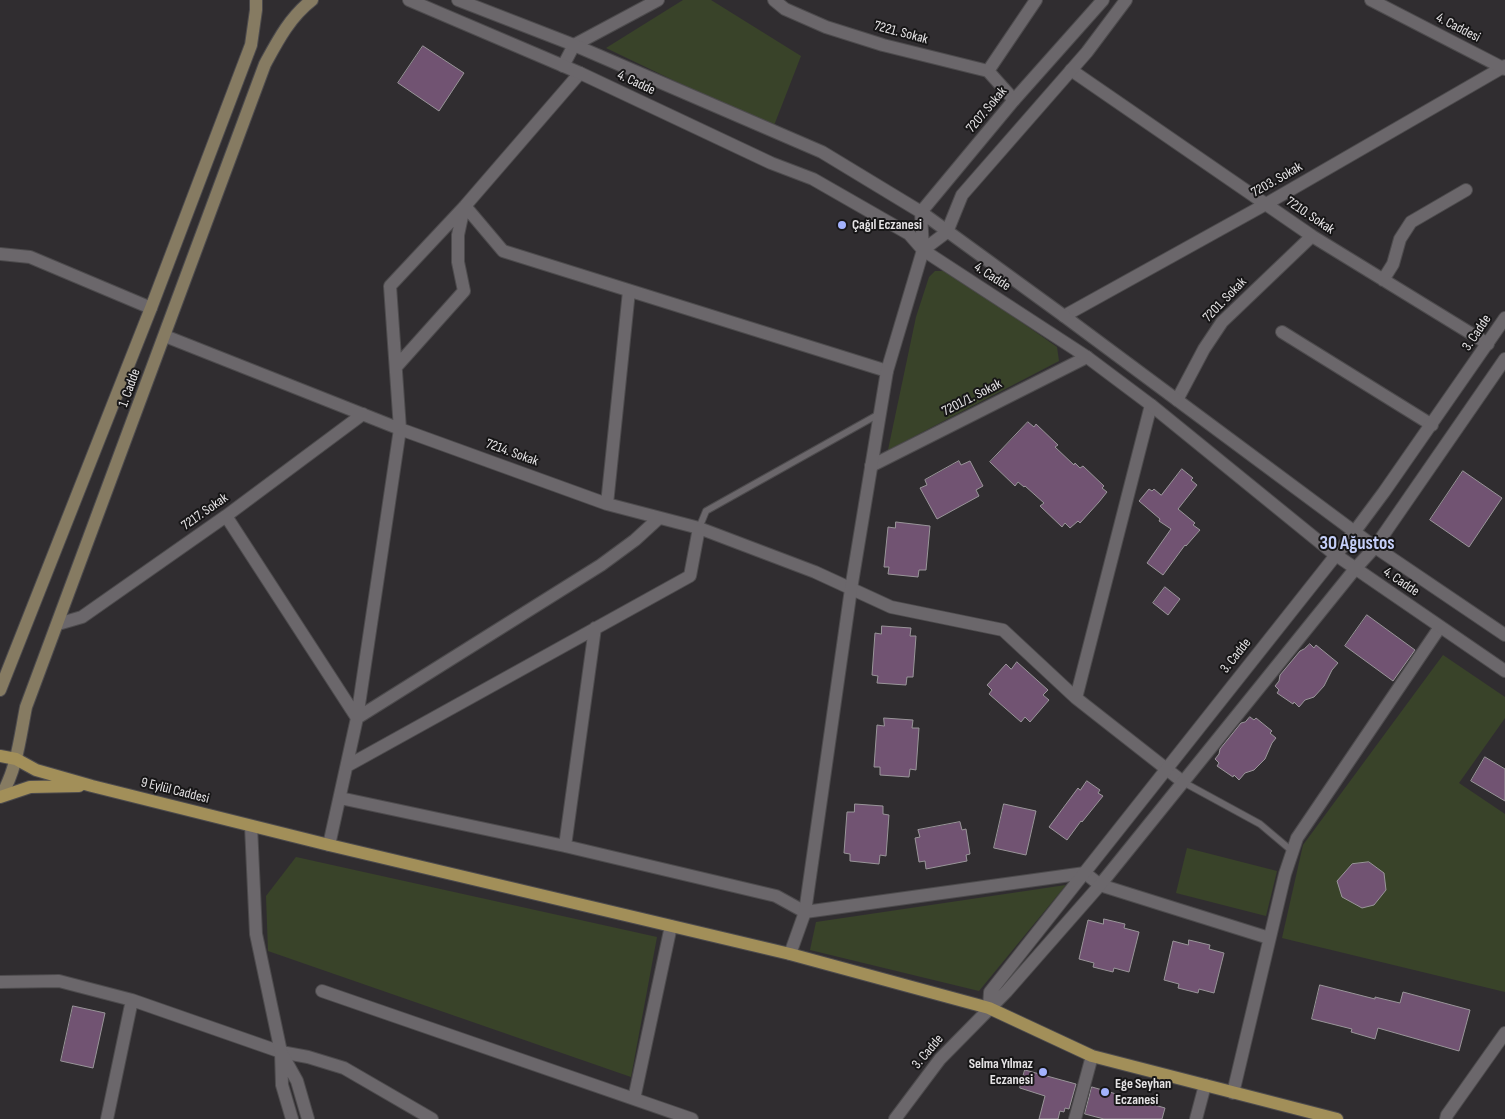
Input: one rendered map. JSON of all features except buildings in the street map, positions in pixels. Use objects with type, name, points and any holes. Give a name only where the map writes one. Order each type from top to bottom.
[{"type":"main road","name":"1. Cadde","points":[[0,690],[151,308],[251,45],[256,0]]},
{"type":"main road","name":"1. Cadde","points":[[0,797],[9,783],[16,759],[26,707],[266,64],[283,32],[300,9],[312,0]]},
{"type":"main road","name":"9 Eylül Caddesi","points":[[0,756],[16,759],[36,770],[92,786],[329,845],[790,954],[989,1008],[1092,1056],[1205,1085],[1303,1114],[1337,1119]]},
{"type":"main road","name":"9 Eylül Caddesi","points":[[0,797],[30,787],[92,786]]},
{"type":"street","name":"4. Cadde","points":[[409,0],[580,73],[771,163],[813,179],[909,234],[923,250],[1087,357],[1355,569],[1505,671]]},
{"type":"street","name":"4. Cadde","points":[[458,0],[574,45],[822,152],[921,212],[1375,547],[1505,635]]},
{"type":"street","points":[[563,66],[574,45],[658,0]]},
{"type":"street","name":"7221. Sokak","points":[[774,0],[785,9],[826,27],[883,45],[988,71]]},
{"type":"street","points":[[1014,100],[988,71],[1036,0]]},
{"type":"street","name":"7207. Sokak","points":[[921,212],[1014,100],[1103,0]]},
{"type":"street","points":[[923,250],[947,232],[962,195],[1071,70],[1126,0]]},
{"type":"street","name":"4. Caddesi","points":[[1371,0],[1504,67]]},
{"type":"street","name":"7203. Sokak","points":[[1064,316],[1266,204],[1504,67]]},
{"type":"street","name":"7210. Sokak","points":[[1071,70],[1312,236],[1488,344]]},
{"type":"street","points":[[329,845],[357,718],[400,428],[390,286],[465,206],[580,73]]},
{"type":"street","points":[[1383,280],[1393,264],[1400,239],[1411,222],[1466,190]]},
{"type":"street","points":[[465,206],[503,251],[887,371]]},
{"type":"street","points":[[396,367],[464,291],[458,262],[458,236],[465,206]]},
{"type":"street","points":[[790,954],[805,912],[851,589],[887,371],[923,250],[921,212]]},
{"type":"street","name":"7201. Sokak","points":[[1177,400],[1204,349],[1217,329],[1232,312],[1312,236]]},
{"type":"street","points":[[0,254],[30,257],[151,308]]},
{"type":"street","points":[[607,504],[629,290]]},
{"type":"street","name":"3. Cadde","points":[[989,1008],[990,992],[1355,531],[1432,425],[1505,318]]},
{"type":"street","points":[[1282,332],[1432,425]]},
{"type":"street","name":"7214. Sokak","points":[[165,336],[400,428],[607,504],[699,528],[815,572],[891,607],[1003,630],[1076,698],[1183,782]]},
{"type":"street","name":"7201/1. Sokak","points":[[871,466],[1087,357]]},
{"type":"street","name":"3. Cadde","points":[[895,1119],[940,1059],[1007,991],[1100,885],[1355,569],[1375,547],[1505,359]]},
{"type":"street","points":[[1076,698],[1151,406]]},
{"type":"street","name":"7217. Sokak","points":[[58,624],[82,617],[226,516],[364,414]]},
{"type":"street","points":[[226,516],[357,718]]},
{"type":"street","points":[[357,718],[602,565],[636,540],[659,518]]},
{"type":"street","points":[[347,766],[690,576],[699,528]]},
{"type":"street","points":[[1233,1093],[1285,874],[1297,838],[1440,626]]},
{"type":"street","points":[[565,846],[595,628]]},
{"type":"street","points":[[340,798],[565,846],[776,896],[805,912],[1085,873],[1100,885],[1269,938]]},
{"type":"street","points":[[251,826],[256,934],[281,1052],[282,1085],[292,1119]]},
{"type":"street","points":[[634,1099],[671,926]]},
{"type":"street","points":[[0,982],[59,981],[132,1000],[281,1052],[308,1057],[344,1068],[432,1119]]},
{"type":"street","points":[[322,991],[692,1119]]},
{"type":"street","points":[[107,1119],[132,1000]]},
{"type":"street","points":[[1446,1119],[1505,1033]]},
{"type":"street","points":[[281,1052],[297,1081],[308,1119]]},
{"type":"street","points":[[1075,1119],[1092,1056]]},
{"type":"street","points":[[1196,1119],[1205,1085]]},
{"type":"lane","points":[[699,528],[706,511],[880,413]]},
{"type":"lane","points":[[1183,782],[1260,824],[1292,851]]},
{"type":"green space","points":[[683,0],[711,0],[801,56],[773,128],[606,48]]},
{"type":"green space","points":[[935,271],[948,271],[1057,347],[1059,361],[888,450],[916,317],[929,277]]},
{"type":"green space","points":[[1443,655],[1505,697],[1505,718],[1459,783],[1505,814],[1505,992],[1282,938],[1303,845]]},
{"type":"green space","points":[[1187,848],[1277,871],[1266,916],[1176,893]]},
{"type":"green space","points":[[296,857],[657,937],[631,1077],[268,951],[266,896]]},
{"type":"green space","points":[[1066,885],[979,991],[810,950],[816,922]]},
{"type":"place","name":"Çağıl Eczanesi","points":[[842,225]]},
{"type":"place","name":"Selma Yılmaz Eczanesi","points":[[1043,1072]]},
{"type":"place","name":"Ege Seyhan Eczanesi","points":[[1105,1092]]},
{"type":"district","name":"30 Ağustos","points":[[1357,544]]}]
